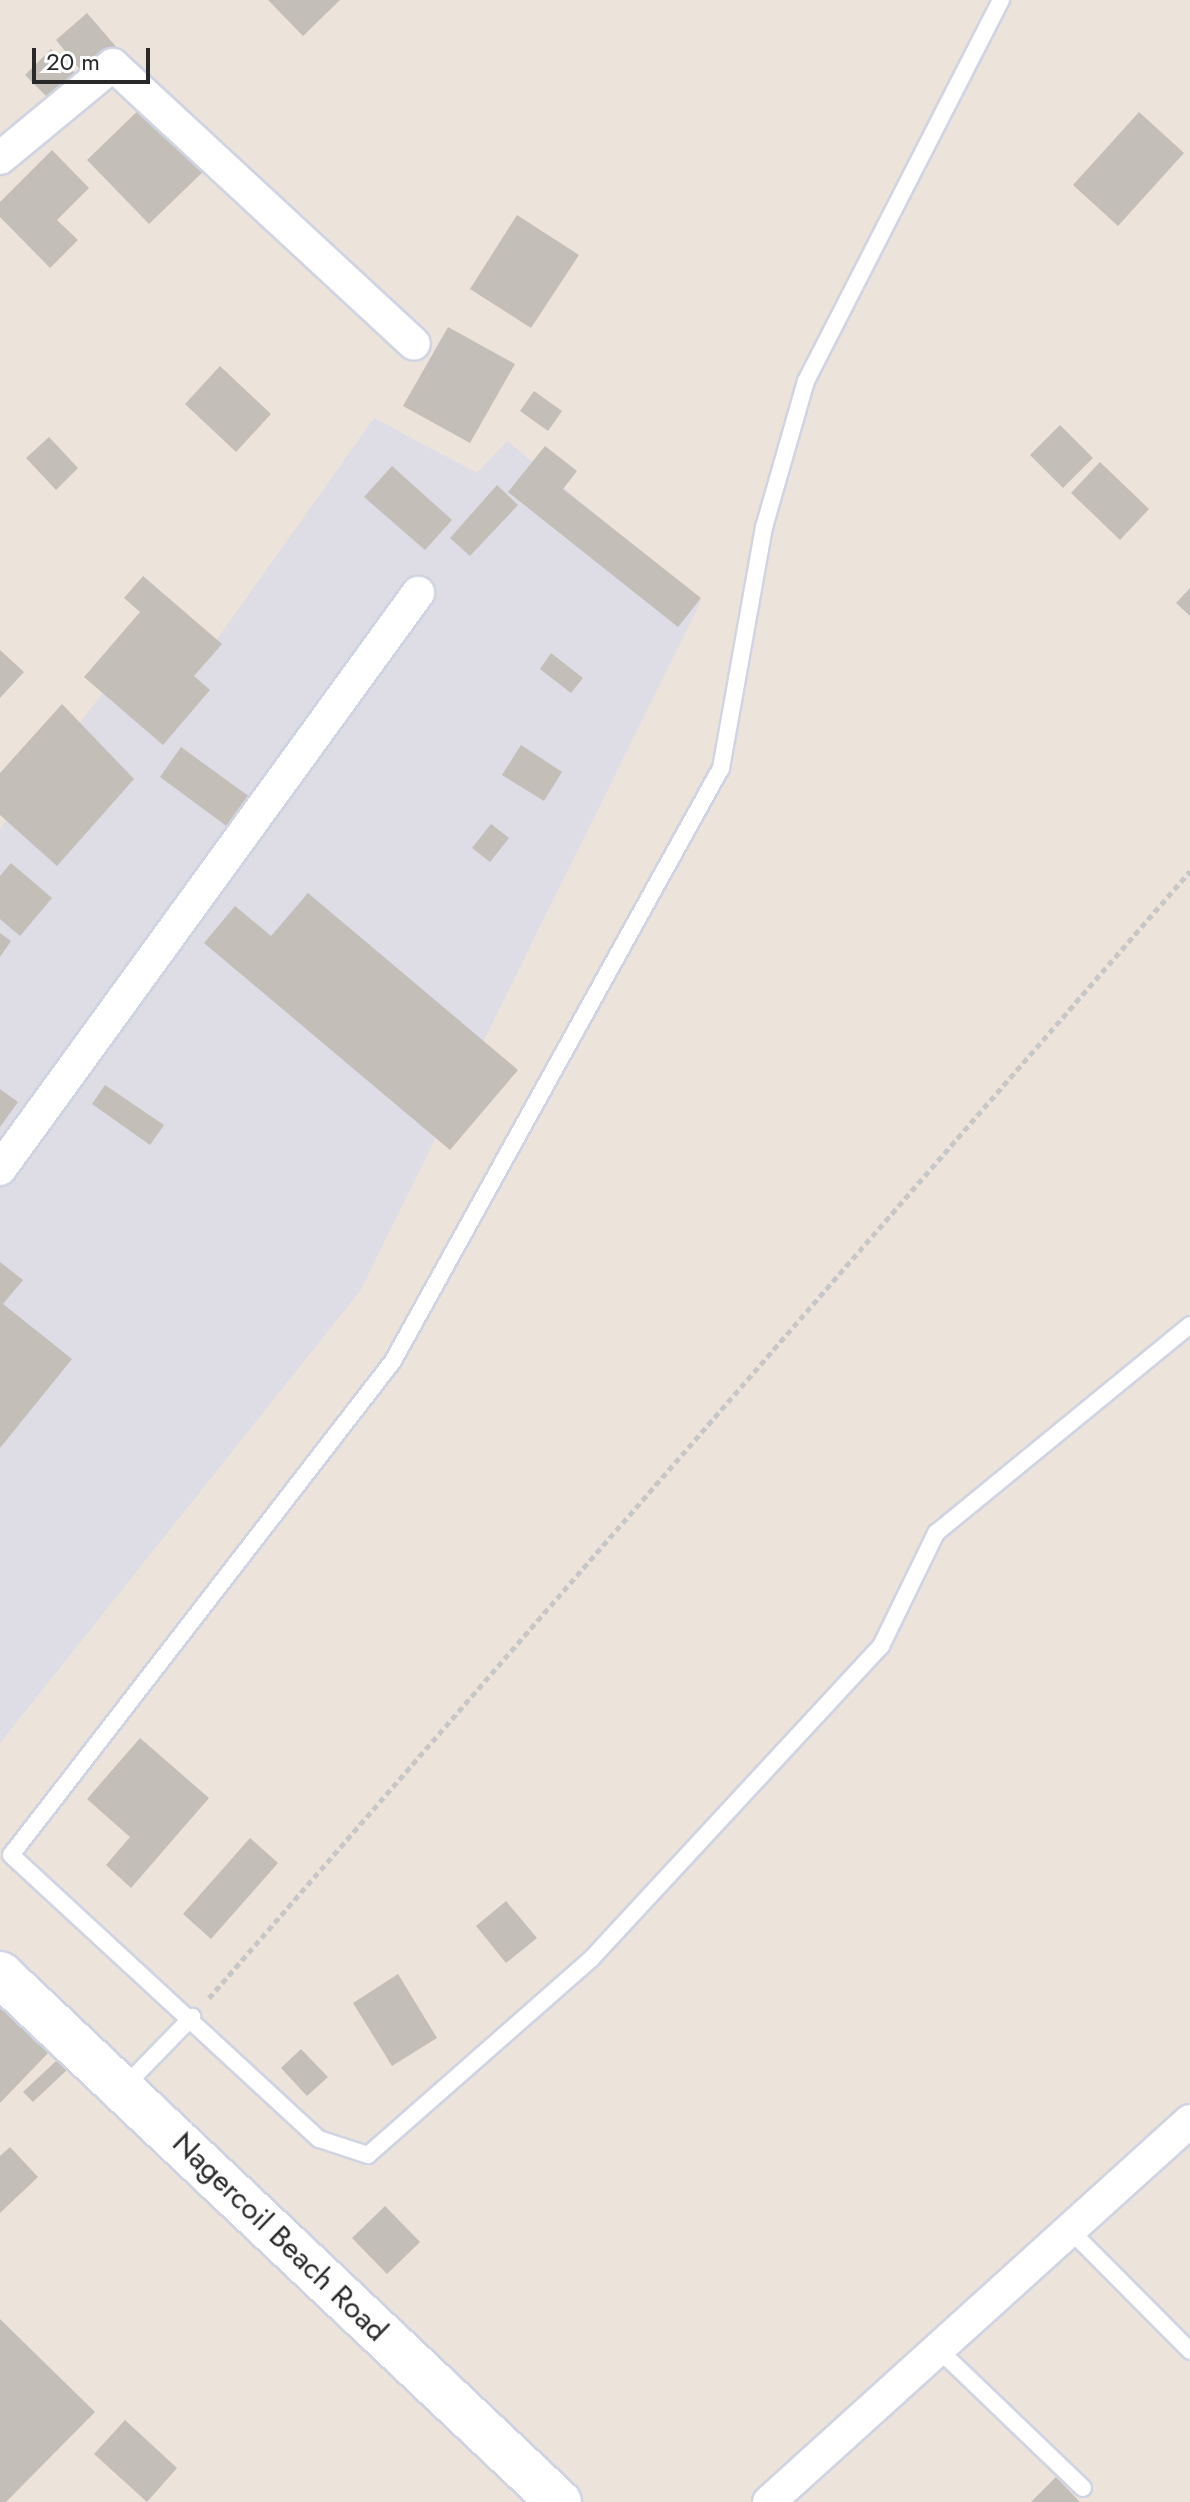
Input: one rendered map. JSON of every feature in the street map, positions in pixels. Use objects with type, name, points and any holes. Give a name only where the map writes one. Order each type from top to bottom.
[{"type":"main road","name":"Nagercoil Beach Road","points":[[0,1974],[559,2502]]},
{"type":"street","points":[[0,158],[113,65],[414,344]]},
{"type":"street","points":[[0,1169],[418,593]]},
{"type":"street","points":[[769,2502],[935,2346],[1190,2121]]},
{"type":"lane","points":[[1001,0],[806,381],[764,527],[721,768],[393,1361],[11,1855],[192,2017],[319,2139],[368,2155],[592,1958],[870,1658],[936,1533],[1190,1325]]},
{"type":"lane","points":[[124,2088],[192,2017]]},
{"type":"lane","points":[[1068,2228],[1190,2351]]},
{"type":"lane","points":[[935,2346],[1083,2488]]},
{"type":"path","points":[[192,2017],[1190,871]]},
{"type":"shaded area","points":[[374,418],[477,473],[507,441],[701,601],[360,1291],[0,1743],[0,829],[162,614],[208,652]]},
{"type":"building","points":[[268,0],[340,0],[303,36]]},
{"type":"building","points":[[87,13],[118,49],[86,77],[56,40]]},
{"type":"building","points":[[51,49],[79,77],[53,103],[25,75]]},
{"type":"building","points":[[148,101],[210,165],[149,224],[87,160]]},
{"type":"building","points":[[1139,112],[1184,153],[1118,226],[1073,185]]},
{"type":"building","points":[[52,150],[89,188],[57,220],[78,240],[50,268],[0,217],[0,202]]},
{"type":"building","points":[[517,215],[579,255],[531,328],[470,289]]},
{"type":"building","points":[[448,327],[515,364],[470,443],[403,406]]},
{"type":"building","points":[[220,366],[271,414],[236,452],[185,404]]},
{"type":"building","points":[[534,391],[562,411],[548,431],[520,411]]},
{"type":"building","points":[[1060,425],[1093,458],[1063,488],[1030,455]]},
{"type":"building","points":[[49,437],[78,468],[56,490],[26,458]]},
{"type":"building","points":[[545,446],[577,471],[563,489],[701,598],[678,627],[508,492]]},
{"type":"building","points":[[1100,462],[1149,509],[1120,540],[1071,493]]},
{"type":"building","points":[[392,466],[452,520],[425,550],[364,497]]},
{"type":"building","points":[[497,485],[518,505],[470,556],[450,538]]},
{"type":"building","points":[[143,576],[222,644],[194,676],[210,690],[163,745],[84,677],[140,612],[124,598]]},
{"type":"building","points":[[1190,588],[1190,616],[1176,603]]},
{"type":"building","points":[[0,650],[24,672],[0,698]]},
{"type":"building","points":[[551,653],[583,678],[571,693],[540,669]]},
{"type":"building","points":[[62,704],[134,779],[57,866],[0,815],[0,773]]},
{"type":"building","points":[[521,745],[562,772],[544,801],[502,775]]},
{"type":"building","points":[[181,747],[254,800],[232,830],[160,777]]},
{"type":"building","points":[[491,824],[509,838],[490,862],[472,848]]},
{"type":"building","points":[[11,863],[52,898],[20,936],[0,919],[0,876]]},
{"type":"building","points":[[308,893],[518,1070],[450,1150],[204,943],[235,906],[271,936]]},
{"type":"building","points":[[0,933],[11,941],[0,957]]},
{"type":"building","points":[[105,1085],[164,1125],[150,1145],[92,1104]]},
{"type":"building","points":[[0,1089],[18,1102],[0,1127]]},
{"type":"building","points":[[0,1262],[23,1280],[3,1304],[72,1359],[0,1448]]},
{"type":"building","points":[[140,1738],[209,1798],[131,1888],[106,1865],[130,1837],[87,1799]]},
{"type":"building","points":[[250,1838],[278,1863],[211,1939],[183,1914]]},
{"type":"building","points":[[506,1901],[537,1938],[506,1963],[476,1926]]},
{"type":"building","points":[[398,1974],[437,2038],[392,2066],[353,2003]]},
{"type":"building","points":[[0,1998],[52,2049],[0,2103]]},
{"type":"building","points":[[301,2049],[328,2077],[307,2096],[281,2068]]},
{"type":"building","points":[[57,2060],[67,2070],[33,2102],[23,2092]]},
{"type":"building","points":[[10,2147],[38,2177],[0,2213],[0,2156]]},
{"type":"building","points":[[385,2206],[420,2242],[387,2274],[352,2238]]},
{"type":"building","points":[[0,2319],[95,2412],[6,2502],[0,2502]]},
{"type":"building","points":[[125,2420],[177,2468],[147,2502],[94,2454]]},
{"type":"building","points":[[1056,2477],[1080,2502],[1031,2502]]}]
